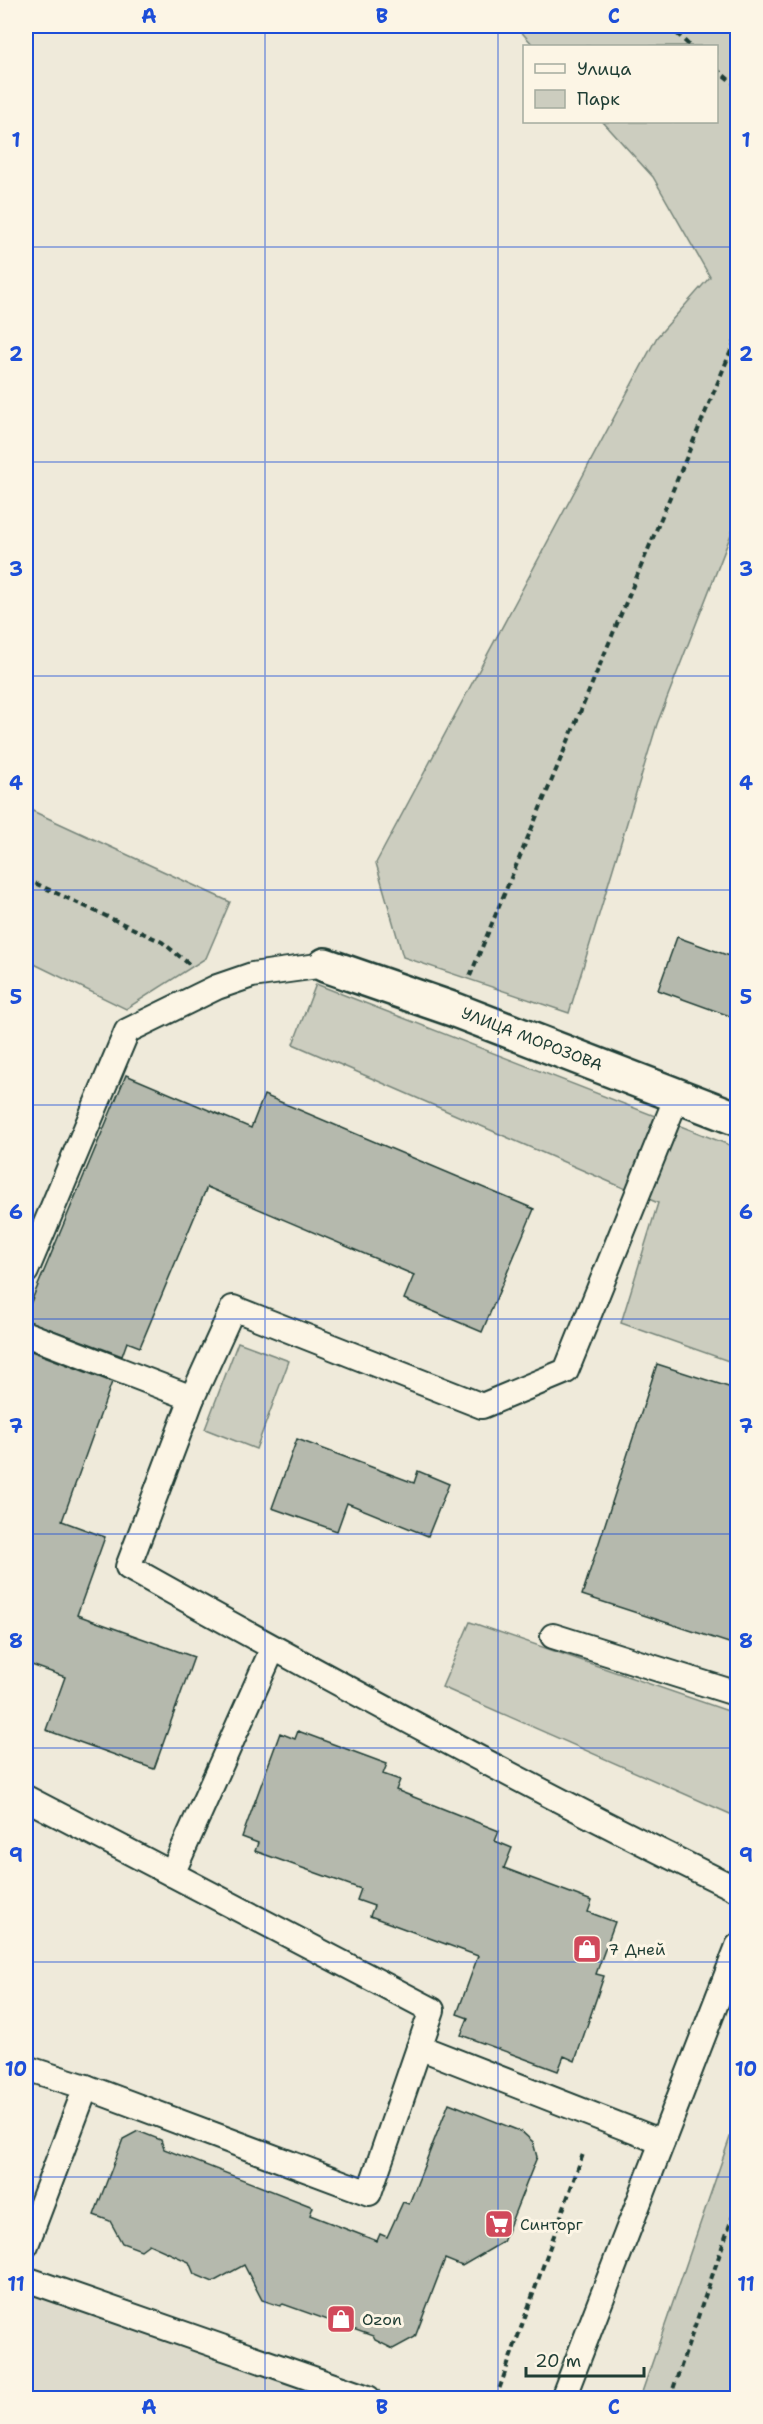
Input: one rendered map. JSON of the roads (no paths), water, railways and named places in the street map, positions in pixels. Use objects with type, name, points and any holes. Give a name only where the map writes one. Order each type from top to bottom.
[{"type":"street","name":"УЛИЦА МОРОЗОВА","points":[[325,965],[456,1010],[738,1119]]},
{"type":"lane","points":[[26,1272],[127,1030],[218,987],[252,975],[325,965]]},
{"type":"lane","points":[[678,1094],[566,1371],[482,1406],[233,1308],[192,1398],[128,1567],[273,1648],[647,1846],[738,1890]]},
{"type":"lane","points":[[26,1334],[192,1398]]},
{"type":"lane","points":[[553,1636],[738,1694]]},
{"type":"lane","points":[[172,1874],[273,1648]]},
{"type":"lane","points":[[26,2068],[86,2087],[369,2193],[432,2010],[172,1874],[28,1805]]},
{"type":"lane","points":[[563,2398],[738,1946]]},
{"type":"lane","points":[[419,2047],[663,2142]]},
{"type":"lane","points":[[26,2246],[86,2087]]},
{"type":"lane","points":[[26,2279],[368,2398]]},
{"type":"place","name":"7 Дней","points":[[587,1949]]},
{"type":"place","name":"Синторг","points":[[499,2224]]},
{"type":"place","name":"Ozon","points":[[341,2319]]}]
